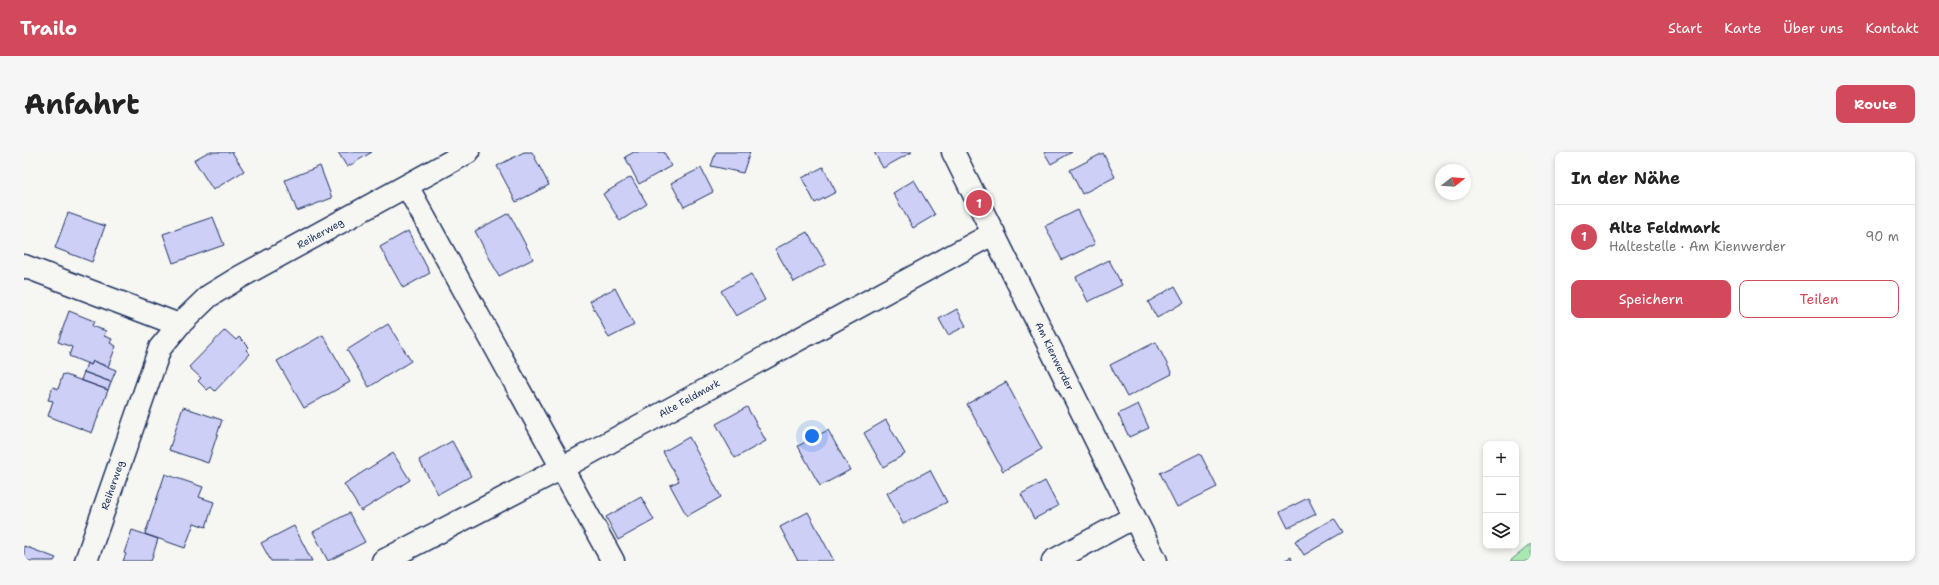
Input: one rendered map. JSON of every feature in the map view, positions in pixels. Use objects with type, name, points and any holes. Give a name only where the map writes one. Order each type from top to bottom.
[{"type":"street","name":"Reiherweg","points":[[86,561],[160,348],[179,325],[209,296],[240,277],[468,152]]},
{"type":"street","name":"Am Kienwerder","points":[[953,152],[1156,561]]},
{"type":"street","points":[[407,186],[612,561]]},
{"type":"street","name":"Alte Feldmark","points":[[383,561],[562,468],[994,233]]},
{"type":"street","points":[[24,266],[179,325]]},
{"type":"street","points":[[1053,561],[1134,517]]},
{"type":"green space","points":[[1531,544],[1531,561],[1510,561]]},
{"type":"building","points":[[208,152],[232,152],[244,171],[213,190],[194,160]]},
{"type":"building","points":[[338,152],[372,152],[347,167]]},
{"type":"building","points":[[524,152],[532,152],[549,185],[516,202],[497,166]]},
{"type":"building","points":[[634,152],[664,152],[671,166],[639,184],[625,157]]},
{"type":"building","points":[[716,152],[750,152],[743,173],[711,166]]},
{"type":"building","points":[[874,152],[912,152],[883,168]]},
{"type":"building","points":[[1044,152],[1072,152],[1051,164]]},
{"type":"building","points":[[1103,153],[1115,177],[1082,194],[1070,170]]},
{"type":"building","points":[[320,166],[332,198],[297,211],[285,180]]},
{"type":"building","points":[[823,167],[836,192],[815,203],[802,178]]},
{"type":"building","points":[[701,168],[713,192],[684,207],[671,183]]},
{"type":"building","points":[[631,177],[647,204],[620,221],[603,194]]},
{"type":"building","points":[[914,180],[935,215],[913,228],[893,193]]},
{"type":"building","points":[[1078,210],[1095,244],[1062,260],[1045,226]]},
{"type":"building","points":[[68,213],[105,226],[92,262],[55,248]]},
{"type":"building","points":[[509,213],[533,259],[499,276],[475,231]]},
{"type":"building","points":[[213,217],[224,245],[173,263],[163,234]]},
{"type":"building","points":[[408,231],[430,273],[403,288],[380,247]]},
{"type":"building","points":[[807,232],[826,264],[794,282],[775,249]]},
{"type":"building","points":[[1109,260],[1122,285],[1088,302],[1076,277]]},
{"type":"building","points":[[751,274],[765,300],[736,316],[721,291]]},
{"type":"building","points":[[1175,286],[1184,302],[1157,318],[1148,302]]},
{"type":"building","points":[[615,288],[634,325],[609,338],[590,301]]},
{"type":"building","points":[[957,309],[966,326],[948,335],[939,319]]},
{"type":"building","points":[[69,311],[94,321],[92,326],[106,331],[104,336],[112,339],[110,343],[116,346],[108,367],[93,361],[91,365],[69,356],[72,347],[58,342]]},
{"type":"building","points":[[388,324],[411,361],[369,387],[347,350]]},
{"type":"building","points":[[225,330],[236,340],[239,337],[249,347],[246,350],[250,354],[215,391],[211,387],[207,390],[198,381],[201,378],[189,367]]},
{"type":"building","points":[[323,335],[350,382],[304,408],[277,361]]},
{"type":"building","points":[[1156,342],[1172,374],[1127,397],[1110,365]]},
{"type":"building","points":[[93,361],[116,370],[111,382],[84,372],[87,363],[91,365]]},
{"type":"building","points":[[84,372],[111,382],[108,390],[81,380]]},
{"type":"building","points":[[63,374],[108,390],[92,433],[48,416],[53,401],[48,400],[53,387],[58,389]]},
{"type":"building","points":[[1006,382],[1042,449],[1003,471],[967,404]]},
{"type":"building","points":[[1138,404],[1149,428],[1129,437],[1118,414]]},
{"type":"building","points":[[183,407],[222,420],[208,463],[169,450]]},
{"type":"building","points":[[747,407],[766,441],[735,458],[716,424]]},
{"type":"building","points":[[886,420],[905,454],[883,467],[864,433]]},
{"type":"building","points":[[828,430],[850,470],[820,486],[798,446]]},
{"type":"building","points":[[689,437],[721,497],[687,516],[670,485],[679,481],[663,452]]},
{"type":"building","points":[[452,441],[471,476],[438,494],[419,460]]},
{"type":"building","points":[[393,453],[410,480],[361,511],[344,484]]},
{"type":"building","points":[[1200,453],[1217,487],[1177,507],[1160,473]]},
{"type":"building","points":[[930,470],[947,502],[903,524],[887,493]]},
{"type":"building","points":[[165,474],[203,487],[199,497],[214,502],[206,527],[194,523],[185,548],[145,534]]},
{"type":"building","points":[[1045,481],[1058,506],[1034,519],[1021,494]]},
{"type":"building","points":[[641,497],[654,520],[618,540],[606,517]]},
{"type":"building","points":[[1308,498],[1316,514],[1288,528],[1280,512]]},
{"type":"building","points":[[808,512],[834,561],[798,561],[780,527]]},
{"type":"building","points":[[349,513],[365,542],[328,561],[313,532]]},
{"type":"building","points":[[1334,518],[1343,532],[1304,555],[1295,541]]},
{"type":"building","points":[[294,526],[312,561],[271,561],[261,543]]},
{"type":"building","points":[[132,530],[158,539],[151,561],[123,561],[126,554],[124,553]]},
{"type":"building","points":[[24,546],[56,558],[54,561],[24,561]]},
{"type":"building","points":[[1291,557],[1292,561],[1283,561]]},
{"type":"place","name":"Alte Feldmark","points":[[979,203]]}]
